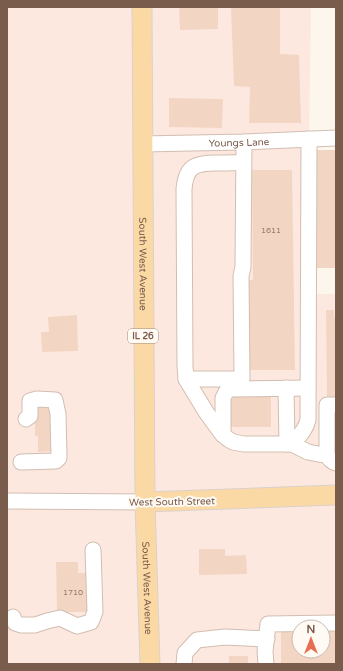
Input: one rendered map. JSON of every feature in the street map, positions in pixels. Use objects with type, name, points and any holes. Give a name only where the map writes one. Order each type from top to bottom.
[{"type":"main road","name":"South West Avenue","points":[[142,7],[145,502],[150,664]]},
{"type":"main road","name":"West South Street","points":[[145,502],[336,495]]},
{"type":"street","name":"Youngs Lane","points":[[142,144],[336,138]]},
{"type":"street","points":[[289,444],[303,432],[308,424],[309,139]]},
{"type":"street","points":[[242,379],[241,276],[243,267],[244,142]]},
{"type":"street","points":[[244,162],[201,164],[191,168],[185,178],[186,379],[203,408],[223,435],[233,442],[244,444],[289,444],[308,452],[332,459],[327,405],[336,405]]},
{"type":"street","points":[[186,379],[242,379],[308,384]]},
{"type":"street","points":[[223,435],[223,398],[228,390],[234,388],[286,388],[308,384]]},
{"type":"street","points":[[286,388],[289,444]]},
{"type":"street","points":[[21,462],[56,461],[59,458],[58,414],[55,400],[37,399],[30,402],[30,416],[26,419]]},
{"type":"street","name":"West South Street","points":[[7,501],[145,502]]},
{"type":"street","points":[[13,617],[15,622],[21,625],[35,625],[60,618],[77,626],[92,622],[95,612],[93,550]]},
{"type":"street","points":[[266,664],[265,651],[268,624],[336,623]]},
{"type":"street","points":[[184,664],[185,653],[197,640],[225,637],[267,639]]},
{"type":"shaded area","points":[[7,7],[311,7],[308,294],[336,294],[336,664],[7,664]]},
{"type":"building","points":[[179,7],[218,7],[218,29],[180,30]]},
{"type":"building","points":[[280,7],[280,54],[299,55],[301,123],[249,123],[250,87],[234,86],[231,8]]},
{"type":"building","points":[[169,98],[223,99],[222,128],[169,127]]},
{"type":"building","points":[[313,150],[336,150],[336,268],[313,268]]},
{"type":"building","points":[[252,170],[292,170],[295,370],[246,370],[245,280],[253,280]]},
{"type":"building","points":[[326,310],[334,310],[334,317],[336,317],[336,397],[327,397]]},
{"type":"building","points":[[77,315],[78,351],[42,352],[41,332],[49,332],[48,317]]},
{"type":"building","points":[[230,394],[271,394],[271,427],[230,427]]},
{"type":"building","points":[[35,404],[54,404],[55,451],[38,452],[38,436],[35,436]]},
{"type":"building","points":[[199,549],[225,549],[225,556],[246,555],[247,574],[199,575]]},
{"type":"building","points":[[56,562],[78,562],[78,573],[90,573],[90,612],[57,612]]},
{"type":"building","points":[[331,627],[336,627],[336,664],[281,664],[281,632],[291,631],[291,659],[331,659]]},
{"type":"building","points":[[229,656],[248,656],[248,664],[229,664]]}]
